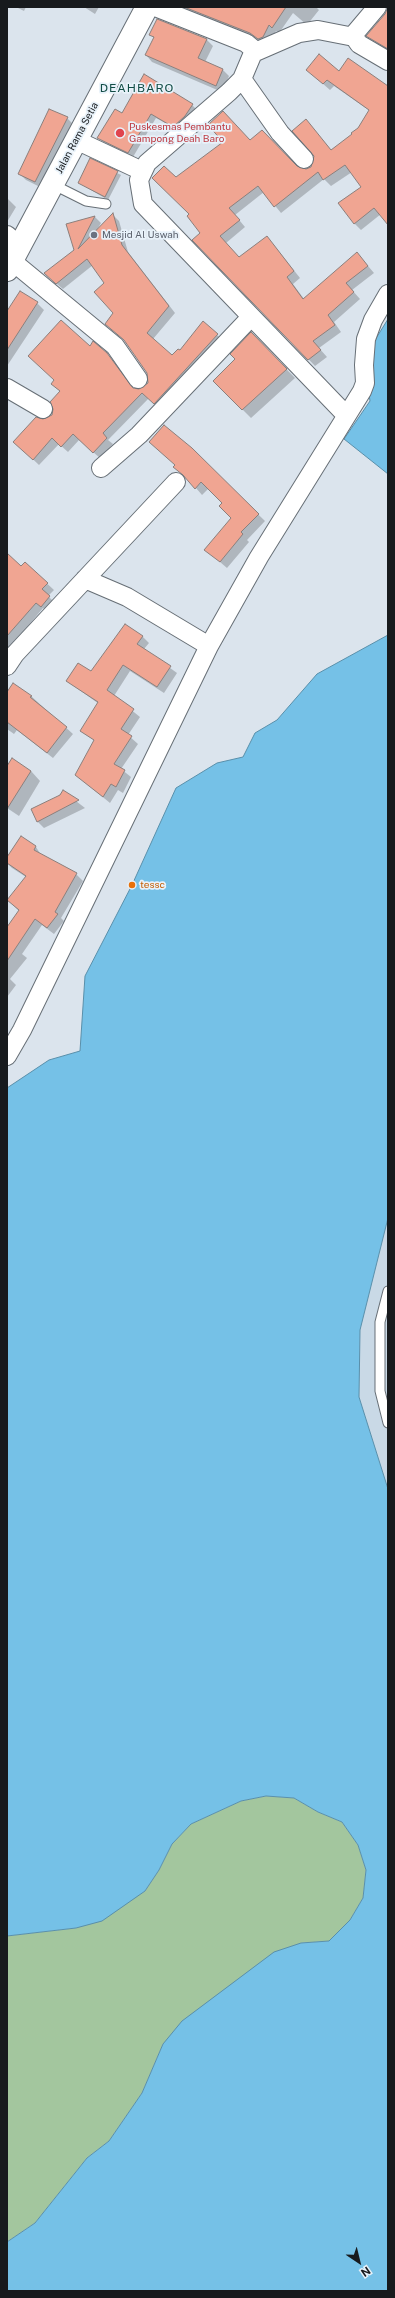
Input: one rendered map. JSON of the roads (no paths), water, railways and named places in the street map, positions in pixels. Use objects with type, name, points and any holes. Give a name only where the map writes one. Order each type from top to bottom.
[{"type":"street","name":"Jalan Rama Setia","points":[[11,253],[52,184],[147,7]]},
{"type":"street","points":[[155,7],[246,43],[252,48],[253,53],[242,79],[216,105],[147,164],[142,171],[138,187],[143,204],[346,415]]},
{"type":"street","points":[[354,37],[355,33],[377,7]]},
{"type":"street","points":[[253,53],[299,32],[318,30],[354,37],[359,44],[388,61]]},
{"type":"street","points":[[242,79],[280,133],[304,159]]},
{"type":"street","points":[[76,140],[142,171]]},
{"type":"street","points":[[11,253],[115,346],[138,379]]},
{"type":"street","points":[[7,1056],[22,1030],[209,646],[259,557],[365,383],[364,365],[366,339],[373,320],[388,294]]},
{"type":"street","points":[[101,468],[114,460],[139,436],[251,317]]},
{"type":"street","points":[[7,388],[43,409]]},
{"type":"street","points":[[10,657],[176,482]]},
{"type":"street","points":[[85,579],[128,597],[209,646]]},
{"type":"lane","points":[[52,184],[86,201],[106,204]]},
{"type":"lane","points":[[388,1291],[380,1322],[380,1391],[388,1423]]},
{"type":"water","points":[[388,319],[388,474],[344,439],[370,401],[365,366],[375,340]]},
{"type":"water","points":[[388,635],[388,1218],[360,1330],[359,1397],[388,1489],[388,2291],[7,2291],[7,2242],[35,2223],[87,2158],[109,2141],[142,2093],[163,2044],[182,2021],[274,1952],[301,1943],[329,1941],[350,1920],[363,1898],[366,1870],[358,1845],[342,1822],[318,1812],[294,1798],[266,1796],[241,1801],[191,1824],[172,1844],[159,1870],[145,1891],[102,1921],[76,1928],[7,1936],[7,1088],[49,1060],[80,1051],[85,976],[132,885],[176,788],[217,763],[243,757],[255,733],[277,720],[317,674]]},
{"type":"place","name":"Puskesmas Pembantu Gampong Deah Baro","points":[[120,133]]},
{"type":"place","name":"Mesjid Al Uswah","points":[[94,235]]},
{"type":"place","name":"tessc","points":[[132,885]]},
{"type":"district","name":"DEAHBARO","points":[[137,88]]}]
